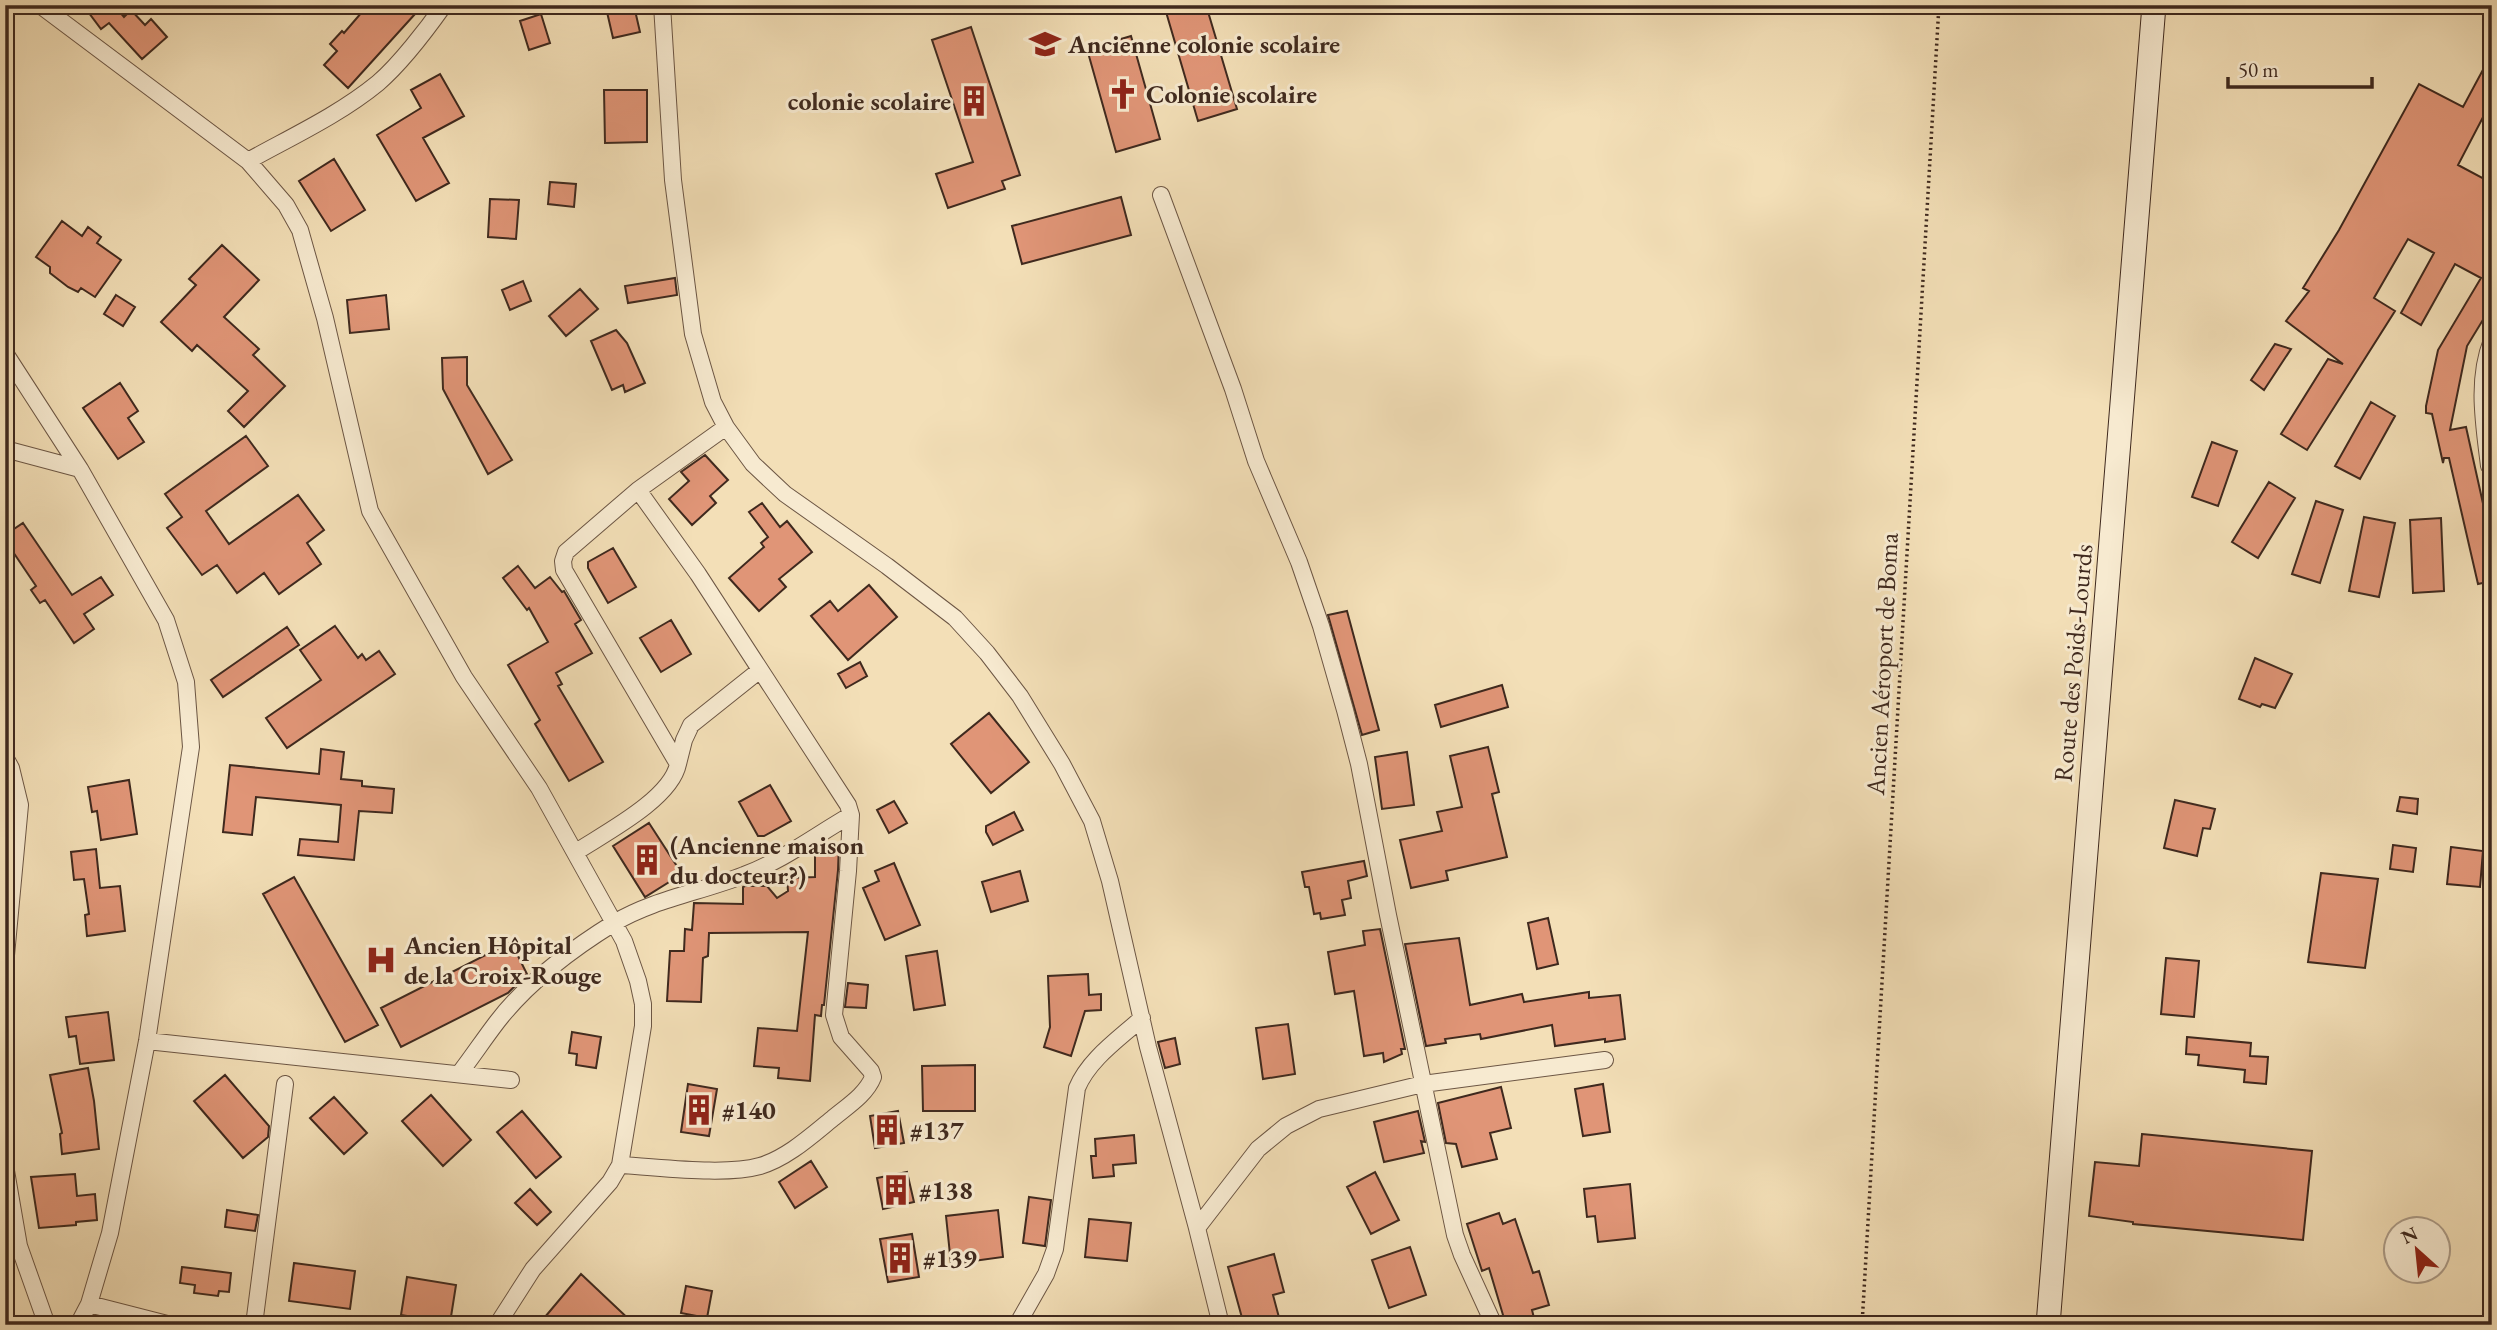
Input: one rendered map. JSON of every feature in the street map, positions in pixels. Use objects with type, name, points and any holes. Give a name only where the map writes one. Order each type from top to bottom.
[{"type":"street","points":[[40,5],[248,161],[286,205],[300,230],[333,349],[363,488],[377,526],[464,677],[539,788],[576,852],[624,941],[638,981],[643,1004],[642,1026],[620,1165],[610,1182],[533,1269],[497,1325]]},
{"type":"street","points":[[248,161],[332,114],[379,83],[429,27],[444,5]]},
{"type":"street","points":[[662,5],[673,180],[693,334],[708,390],[726,427],[753,464],[785,494],[954,618],[987,653],[1020,696],[1062,764],[1093,821],[1221,1325]]},
{"type":"street","name":"Route des Poids-Lourds","points":[[2049,1325],[2154,5]]},
{"type":"street","points":[[1161,195],[1233,388],[1256,461],[1281,515],[1325,638],[1359,764],[1455,1235],[1494,1325]]},
{"type":"street","points":[[2489,466],[2481,393],[2487,351],[2492,340]]},
{"type":"street","points":[[5,353],[80,469],[166,620],[186,682],[191,724],[191,747],[147,1041],[110,1233],[89,1304],[78,1325]]},
{"type":"street","points":[[678,764],[564,569],[563,561],[566,552],[638,490],[726,427]]},
{"type":"street","points":[[5,449],[80,469]]},
{"type":"street","points":[[620,1165],[738,1171],[762,1165],[783,1155],[812,1135],[862,1094],[871,1084],[873,1077],[871,1071],[841,1037],[834,1015],[848,871],[851,815],[848,805],[698,575],[638,490]]},
{"type":"street","points":[[576,852],[651,802],[668,787],[676,776],[684,740],[691,725],[761,670]]},
{"type":"street","points":[[5,757],[11,768],[20,805],[5,966]]},
{"type":"street","points":[[459,1074],[517,999],[547,971],[614,923],[637,912],[765,866],[851,815]]},
{"type":"street","points":[[1017,1325],[1046,1273],[1055,1249],[1077,1088],[1082,1075],[1142,1018]]},
{"type":"street","points":[[147,1041],[511,1080]]},
{"type":"street","points":[[1197,1228],[1258,1149],[1286,1126],[1320,1109],[1423,1084],[1605,1060]]},
{"type":"street","points":[[254,1325],[285,1084]]},
{"type":"street","points":[[5,1165],[19,1246],[47,1325]]},
{"type":"street","points":[[89,1304],[171,1325]]},
{"type":"path","name":"Ancien Aéroport de Boma","points":[[1862,1325],[1939,5]]},
{"type":"building","points":[[83,5],[114,5],[124,17],[131,10],[145,25],[151,19],[167,37],[142,59],[109,23],[101,29]]},
{"type":"building","points":[[368,5],[405,5],[415,14],[348,88],[324,65],[337,51],[330,44],[342,31],[344,33]]},
{"type":"building","points":[[1164,5],[1206,5],[1237,109],[1198,121]]},
{"type":"building","points":[[634,6],[640,32],[613,38],[607,12]]},
{"type":"building","points":[[541,14],[550,43],[529,50],[520,21]]},
{"type":"building","name":"colonie scolaire","points":[[971,27],[1020,175],[1002,181],[1005,189],[948,208],[936,174],[973,162],[932,40]]},
{"type":"building","name":"Colonie scolaire","points":[[1131,36],[1160,139],[1116,152],[1087,49]]},
{"type":"building","points":[[2492,53],[2492,100],[2458,165],[2492,183],[2492,305],[2467,346],[2450,430],[2466,427],[2484,508],[2492,506],[2492,581],[2478,584],[2449,458],[2444,458],[2443,463],[2432,414],[2426,413],[2426,406],[2438,350],[2481,278],[2455,264],[2421,325],[2401,313],[2434,253],[2408,239],[2374,298],[2395,311],[2307,450],[2281,434],[2328,359],[2343,364],[2286,321],[2309,291],[2303,288],[2339,230],[2419,84],[2463,107]]},
{"type":"building","points":[[440,74],[464,116],[423,138],[449,183],[416,201],[377,135],[421,108],[411,90]]},
{"type":"building","points":[[604,90],[647,90],[647,142],[605,143]]},
{"type":"building","points":[[334,159],[365,210],[331,231],[299,181]]},
{"type":"building","points":[[550,182],[576,184],[574,207],[548,204]]},
{"type":"building","points":[[1121,197],[1131,235],[1022,264],[1012,226]]},
{"type":"building","points":[[490,199],[519,200],[516,239],[488,237]]},
{"type":"building","points":[[62,221],[82,236],[88,227],[101,237],[97,243],[121,260],[95,297],[81,288],[78,292],[68,287],[50,273],[50,267],[36,257]]},
{"type":"building","points":[[222,245],[259,280],[224,317],[259,349],[253,355],[285,386],[244,427],[228,411],[248,391],[197,345],[192,351],[161,322],[196,285],[189,279]]},
{"type":"building","points":[[675,278],[677,295],[628,303],[625,286]]},
{"type":"building","points":[[523,281],[531,301],[510,310],[502,290]]},
{"type":"building","points":[[580,289],[598,309],[566,336],[549,316]]},
{"type":"building","points":[[116,295],[135,307],[123,326],[104,314]]},
{"type":"building","points":[[386,295],[389,329],[350,333],[347,300]]},
{"type":"building","points":[[616,330],[627,343],[645,383],[625,392],[623,385],[612,390],[591,341]]},
{"type":"building","points":[[2275,344],[2291,349],[2264,390],[2251,380]]},
{"type":"building","points":[[467,357],[467,385],[512,460],[488,474],[443,389],[442,358]]},
{"type":"building","points":[[120,383],[138,411],[128,418],[144,442],[118,459],[83,408]]},
{"type":"building","points":[[2371,402],[2395,416],[2360,479],[2335,466]]},
{"type":"building","points":[[246,436],[268,466],[206,511],[229,544],[298,495],[324,530],[307,543],[321,564],[279,594],[264,573],[237,593],[217,565],[202,575],[167,528],[182,517],[165,494]]},
{"type":"building","points":[[2212,442],[2237,451],[2218,506],[2192,497]]},
{"type":"building","points":[[705,455],[728,480],[710,496],[716,503],[692,525],[669,499],[689,481],[681,472]]},
{"type":"building","points":[[2269,482],[2295,498],[2258,558],[2232,542]]},
{"type":"building","points":[[2316,501],[2343,510],[2320,583],[2292,574]]},
{"type":"building","points":[[762,503],[780,527],[787,521],[812,552],[779,579],[786,587],[759,611],[729,578],[764,547],[761,543],[768,537],[749,512]]},
{"type":"building","points":[[2364,517],[2395,523],[2379,597],[2349,591]]},
{"type":"building","points":[[2441,518],[2444,591],[2413,593],[2410,520]]},
{"type":"building","points":[[23,523],[72,595],[101,577],[113,595],[84,614],[94,629],[74,643],[45,600],[40,603],[31,590],[36,586],[5,540],[5,535]]},
{"type":"building","points":[[613,548],[636,587],[608,603],[588,568],[588,562]]},
{"type":"building","points":[[518,566],[535,588],[550,577],[562,592],[564,591],[581,620],[575,624],[592,653],[556,673],[562,684],[558,686],[603,762],[569,781],[535,724],[540,720],[508,665],[548,642],[529,608],[527,610],[503,578]]},
{"type":"building","points":[[869,585],[897,617],[848,660],[811,616],[830,601],[838,611]]},
{"type":"building","points":[[1347,611],[1379,730],[1362,735],[1328,615]]},
{"type":"building","points":[[671,620],[691,654],[661,672],[640,638]]},
{"type":"building","points":[[335,626],[358,658],[362,654],[366,660],[379,651],[395,674],[287,748],[266,718],[321,680],[300,650]]},
{"type":"building","points":[[287,627],[299,645],[223,697],[211,680]]},
{"type":"building","points":[[2255,658],[2292,674],[2275,708],[2262,704],[2260,707],[2239,699]]},
{"type":"building","points":[[860,662],[867,676],[846,688],[838,674]]},
{"type":"building","points":[[1502,685],[1508,707],[1441,727],[1435,705]]},
{"type":"building","points":[[989,713],[1029,762],[991,793],[951,744]]},
{"type":"building","points":[[1488,747],[1499,792],[1492,794],[1507,857],[1446,871],[1448,880],[1411,888],[1400,840],[1442,831],[1437,812],[1462,807],[1450,756]]},
{"type":"building","points":[[321,749],[344,752],[341,779],[362,781],[362,786],[394,789],[392,813],[359,811],[354,860],[298,855],[300,839],[338,842],[341,805],[256,797],[252,835],[223,832],[230,765],[319,774]]},
{"type":"building","points":[[1407,752],[1414,805],[1382,809],[1375,757]]},
{"type":"building","points":[[129,780],[137,834],[101,840],[97,811],[92,812],[88,787]]},
{"type":"building","points":[[770,785],[791,821],[764,836],[758,836],[739,802]]},
{"type":"building","points":[[2400,797],[2418,799],[2417,814],[2397,811]]},
{"type":"building","points":[[2175,800],[2215,809],[2210,829],[2203,828],[2197,856],[2164,848]]},
{"type":"building","points":[[894,801],[907,823],[889,833],[877,810]]},
{"type":"building","points":[[1014,812],[1023,830],[993,845],[986,826]]},
{"type":"building","name":"(Ancienne maison du docteur?)","points":[[649,823],[682,874],[645,897],[613,846]]},
{"type":"building","points":[[826,843],[839,843],[838,870],[824,1005],[821,1016],[815,1015],[810,1081],[778,1078],[779,1068],[754,1066],[758,1028],[797,1031],[808,932],[709,933],[708,956],[703,958],[701,1002],[667,1001],[670,951],[684,951],[685,929],[692,930],[694,903],[743,904],[745,886],[767,886],[777,898],[788,891],[787,878],[815,877],[815,850]]},
{"type":"building","points":[[2393,845],[2416,848],[2413,872],[2390,869]]},
{"type":"building","points":[[2451,847],[2483,851],[2480,887],[2447,884]]},
{"type":"building","points":[[96,849],[100,888],[120,886],[125,931],[87,936],[85,915],[89,914],[84,879],[74,880],[71,852]]},
{"type":"building","points":[[1364,861],[1367,876],[1348,881],[1351,898],[1342,900],[1345,915],[1321,919],[1320,913],[1314,914],[1309,887],[1305,887],[1302,872]]},
{"type":"building","points":[[894,863],[920,925],[885,940],[863,888],[879,881],[875,871]]},
{"type":"building","points":[[1020,871],[1028,901],[991,912],[982,882]]},
{"type":"building","points":[[2321,873],[2378,879],[2365,968],[2308,962]]},
{"type":"building","points":[[294,877],[378,1025],[345,1042],[263,894]]},
{"type":"building","points":[[1548,918],[1558,964],[1537,969],[1528,923]]},
{"type":"building","points":[[1380,929],[1405,1049],[1401,1049],[1402,1054],[1384,1062],[1383,1053],[1364,1056],[1354,991],[1335,994],[1328,952],[1365,945],[1363,931]]},
{"type":"building","points":[[1459,938],[1470,1005],[1522,994],[1524,1002],[1589,992],[1589,998],[1620,995],[1625,1039],[1555,1046],[1552,1025],[1481,1039],[1480,1034],[1445,1039],[1446,1043],[1426,1046],[1405,944]]},
{"type":"building","points":[[511,942],[527,974],[508,993],[401,1047],[381,1008]]},
{"type":"building","points":[[937,951],[945,1005],[914,1010],[906,956]]},
{"type":"building","points":[[2166,958],[2199,961],[2194,1017],[2161,1014]]},
{"type":"building","points":[[1088,974],[1089,995],[1101,994],[1101,1010],[1085,1011],[1071,1056],[1044,1047],[1050,1027],[1048,976]]},
{"type":"building","points":[[848,983],[868,985],[866,1008],[845,1007]]},
{"type":"building","points":[[108,1012],[114,1060],[80,1064],[76,1036],[69,1037],[66,1017]]},
{"type":"building","points":[[1288,1024],[1295,1074],[1263,1079],[1256,1028]]},
{"type":"building","points":[[572,1032],[601,1037],[596,1068],[576,1065],[577,1054],[569,1053]]},
{"type":"building","points":[[2187,1037],[2251,1043],[2250,1056],[2268,1057],[2266,1084],[2244,1082],[2245,1070],[2198,1065],[2199,1055],[2186,1054]]},
{"type":"building","points":[[1175,1038],[1180,1064],[1165,1068],[1158,1042]]},
{"type":"building","points":[[975,1065],[975,1111],[923,1111],[922,1066]]},
{"type":"building","points":[[88,1068],[99,1149],[62,1154],[62,1133],[50,1075]]},
{"type":"building","points":[[225,1075],[269,1126],[268,1137],[243,1158],[194,1101]]},
{"type":"building","name":"#140","points":[[688,1084],[717,1089],[709,1136],[681,1132]]},
{"type":"building","points":[[1603,1084],[1610,1132],[1583,1136],[1575,1089]]},
{"type":"building","points":[[1501,1087],[1511,1128],[1490,1133],[1497,1159],[1462,1167],[1456,1144],[1446,1143],[1438,1103]]},
{"type":"building","points":[[431,1095],[471,1140],[443,1166],[402,1121]]},
{"type":"building","points":[[334,1097],[367,1133],[344,1154],[310,1118]]},
{"type":"building","points":[[522,1111],[561,1157],[536,1178],[497,1132]]},
{"type":"building","name":"#137","points":[[898,1111],[904,1143],[875,1148],[870,1116]]},
{"type":"building","points":[[1418,1111],[1425,1142],[1421,1141],[1424,1153],[1384,1162],[1374,1122]]},
{"type":"building","points":[[2142,1134],[2312,1151],[2303,1240],[2133,1224],[2089,1216],[2095,1162],[2139,1166]]},
{"type":"building","points":[[1134,1135],[1136,1163],[1113,1165],[1114,1176],[1093,1178],[1091,1156],[1096,1156],[1095,1139]]},
{"type":"building","points":[[811,1161],[827,1187],[795,1208],[779,1182]]},
{"type":"building","name":"#138","points":[[907,1172],[914,1202],[883,1209],[877,1178]]},
{"type":"building","points":[[1375,1172],[1399,1220],[1371,1234],[1347,1187]]},
{"type":"building","points":[[75,1174],[77,1196],[95,1194],[97,1220],[39,1228],[31,1177]]},
{"type":"building","points":[[1630,1184],[1635,1238],[1598,1242],[1595,1216],[1587,1217],[1584,1189]]},
{"type":"building","points":[[530,1189],[551,1212],[537,1225],[515,1203]]},
{"type":"building","points":[[1029,1197],[1051,1200],[1045,1246],[1023,1243]]},
{"type":"building","points":[[227,1210],[258,1215],[255,1231],[225,1227]]},
{"type":"building","points":[[998,1210],[1003,1257],[951,1264],[946,1216]]},
{"type":"building","points":[[1499,1213],[1503,1224],[1515,1219],[1533,1273],[1539,1271],[1549,1305],[1532,1310],[1534,1318],[1512,1325],[1506,1325],[1489,1268],[1482,1271],[1467,1224]]},
{"type":"building","points":[[1089,1219],[1131,1223],[1127,1261],[1085,1257]]},
{"type":"building","name":"#139","points":[[912,1234],[919,1277],[888,1282],[880,1239]]},
{"type":"building","points":[[1410,1247],[1426,1295],[1389,1308],[1372,1260]]},
{"type":"building","points":[[1274,1254],[1284,1292],[1273,1295],[1281,1325],[1244,1325],[1228,1267]]},
{"type":"building","points":[[294,1263],[355,1271],[350,1309],[289,1301]]},
{"type":"building","points":[[182,1267],[231,1273],[229,1292],[219,1291],[218,1296],[194,1293],[195,1285],[180,1283]]},
{"type":"building","points":[[581,1274],[635,1325],[554,1325],[545,1317]]},
{"type":"building","points":[[407,1277],[456,1285],[450,1323],[401,1315]]},
{"type":"building","points":[[686,1286],[712,1291],[707,1318],[681,1313]]},
{"type":"place","name":"Ancienne colonie scolaire","points":[[1045,44]]},
{"type":"place","name":"Colonie scolaire","points":[[1123,94]]},
{"type":"place","name":"colonie scolaire","points":[[974,101]]},
{"type":"place","name":"(Ancienne maison du docteur?)","points":[[647,860]]},
{"type":"place","name":"Ancien Hôpital de la Croix-Rouge","points":[[381,960]]},
{"type":"place","name":"#140","points":[[699,1110]]},
{"type":"place","name":"#137","points":[[887,1130]]},
{"type":"place","name":"#138","points":[[896,1190]]},
{"type":"place","name":"#139","points":[[900,1258]]}]
